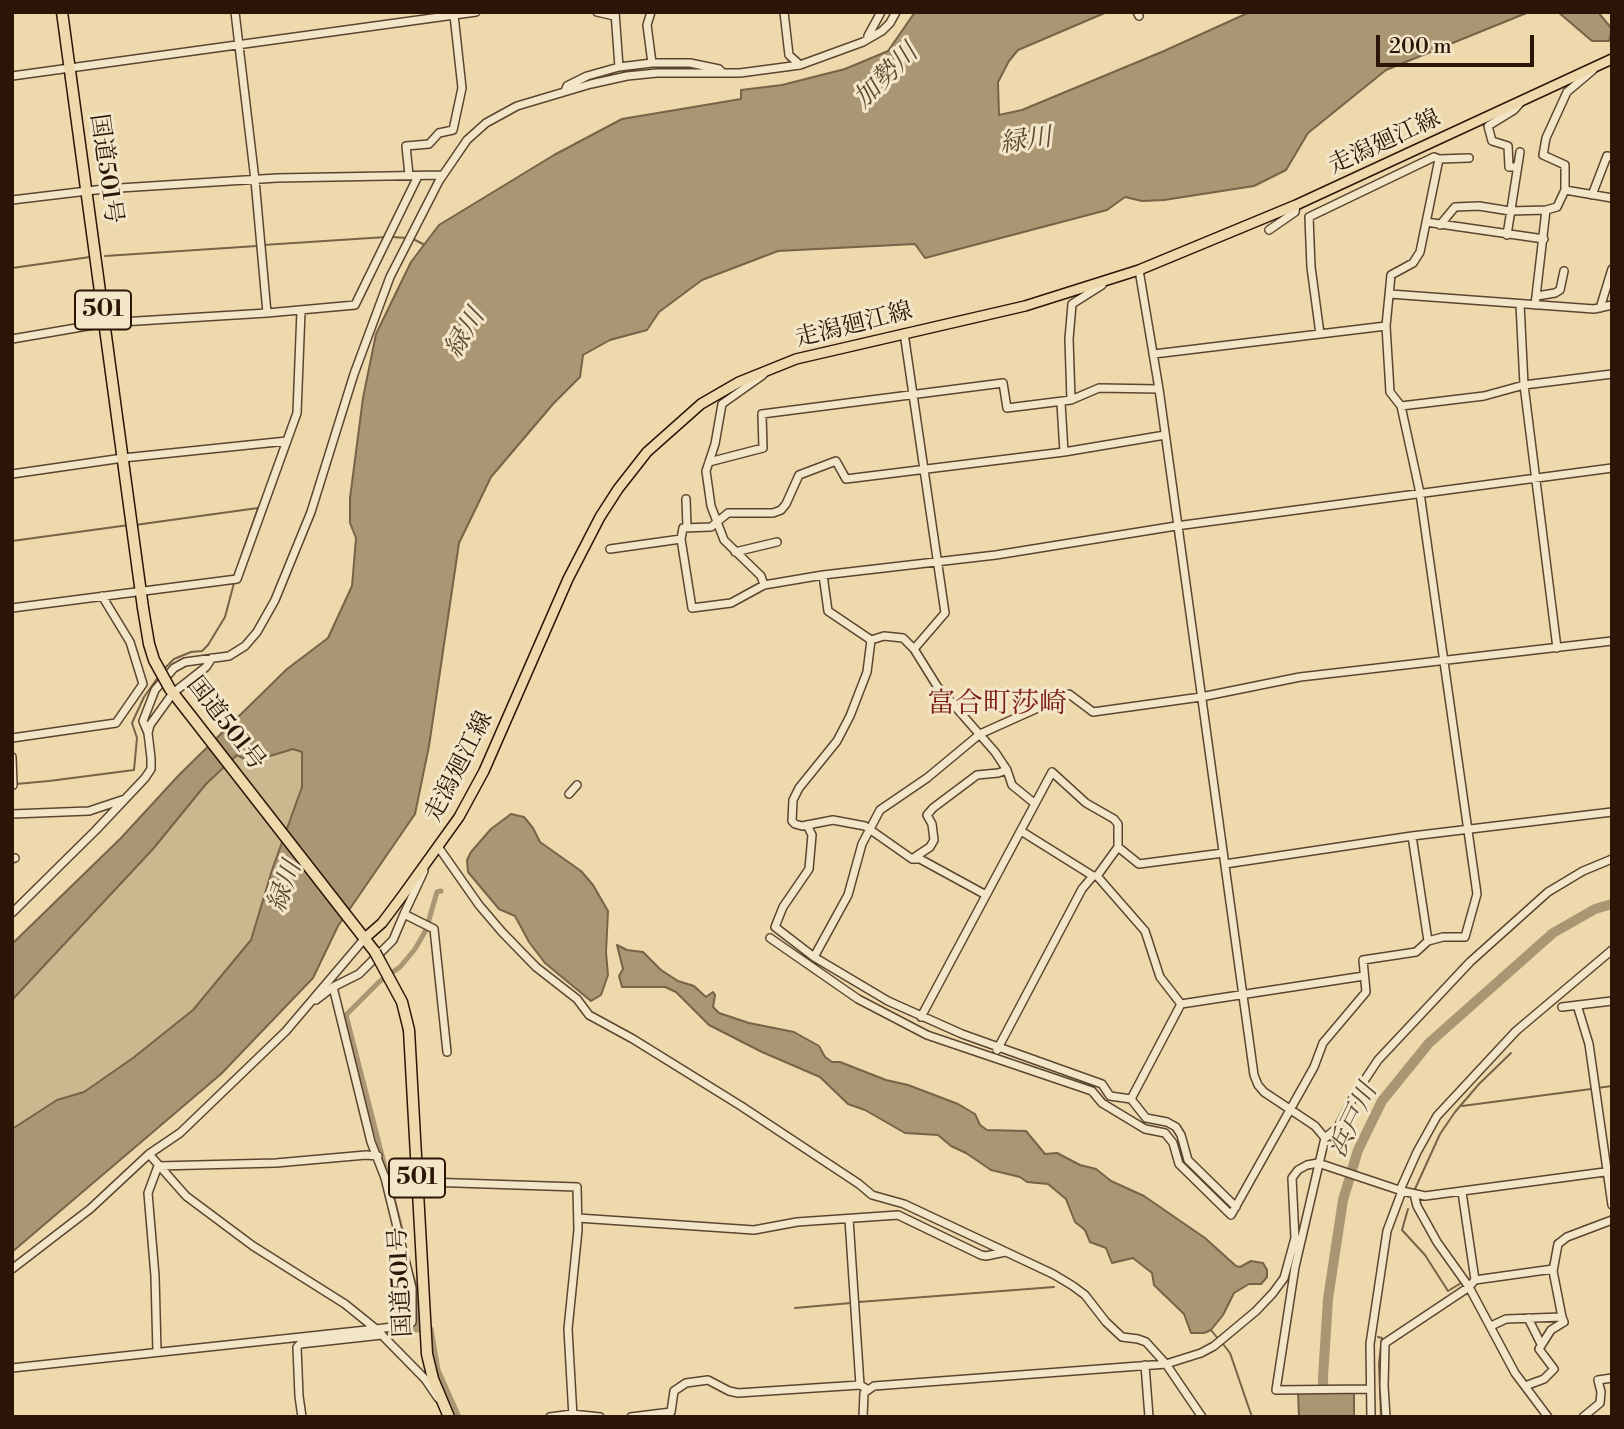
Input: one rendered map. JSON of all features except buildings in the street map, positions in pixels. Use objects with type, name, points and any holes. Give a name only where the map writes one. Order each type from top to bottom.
[{"type":"highway","name":"国道501号","points":[[62,12],[151,652],[174,693],[375,952],[402,1002],[409,1030],[425,1328],[433,1379],[448,1414]]},
{"type":"main road","name":"走潟廻江線","points":[[364,937],[382,923],[439,848],[484,771],[581,553],[618,489],[648,452],[689,412],[739,382],[775,367],[823,352],[1025,306],[1139,270],[1296,205],[1612,59]]},
{"type":"street","points":[[235,12],[256,180],[267,313]]},
{"type":"street","points":[[12,76],[476,12]]},
{"type":"street","points":[[597,12],[615,14],[619,68]]},
{"type":"street","points":[[651,12],[647,25],[652,64]]},
{"type":"street","points":[[784,12],[789,55],[800,65]]},
{"type":"street","points":[[868,38],[881,12]]},
{"type":"street","points":[[148,733],[144,724],[144,713],[155,690],[174,668],[185,662],[229,656],[245,646],[257,632],[275,600],[311,512],[377,308],[405,243],[443,175],[467,140],[486,123],[517,106],[626,76],[723,73],[800,65],[863,42],[882,31],[896,12]]},
{"type":"street","points":[[12,339],[105,323],[301,311],[355,305],[413,176],[406,146],[429,144],[439,133],[453,130],[462,88],[454,15]]},
{"type":"street","points":[[564,92],[567,86],[587,76],[652,64],[690,63],[719,69],[723,73]]},
{"type":"street","points":[[1440,225],[1455,206],[1479,206],[1511,211],[1557,207],[1565,190],[1565,165],[1543,155],[1546,138],[1567,92],[1600,64]]},
{"type":"street","points":[[1517,167],[1509,167],[1507,146],[1492,141],[1488,126],[1514,110],[1522,101]]},
{"type":"street","points":[[1507,235],[1520,152]]},
{"type":"street","points":[[1592,195],[1607,156],[1612,157]]},
{"type":"street","points":[[1320,334],[1311,267],[1309,217],[1434,157],[1469,158]]},
{"type":"street","points":[[770,938],[829,980],[887,1015],[927,1035],[1092,1091],[1102,1103],[1145,1129],[1166,1133],[1173,1143],[1178,1164],[1231,1216],[1314,1067],[1323,1043],[1366,992],[1363,960],[1416,952],[1428,941],[1465,937],[1477,894],[1420,493],[1401,405],[1390,392],[1386,326],[1391,275],[1413,263],[1420,252],[1439,159]]},
{"type":"street","points":[[12,200],[86,191],[311,176],[443,175]]},
{"type":"street","points":[[1565,190],[1612,198]]},
{"type":"street","points":[[1269,230],[1296,212],[1296,205]]},
{"type":"street","points":[[1535,305],[1546,210]]},
{"type":"street","points":[[1426,222],[1544,239]]},
{"type":"street","points":[[1600,308],[1612,268]]},
{"type":"street","points":[[1139,270],[1159,388],[1254,1074],[1264,1092],[1322,1132],[1330,1134]]},
{"type":"street","points":[[1537,296],[1560,290],[1564,271]]},
{"type":"street","points":[[1071,400],[1069,339],[1072,304],[1108,281]]},
{"type":"street","points":[[1390,293],[1535,305],[1600,308],[1612,305]]},
{"type":"street","points":[[1520,304],[1524,385],[1557,648]]},
{"type":"street","points":[[12,608],[237,579],[297,413],[301,311]]},
{"type":"street","points":[[1154,354],[1386,326]]},
{"type":"street","points":[[904,333],[945,613],[914,649]]},
{"type":"street","points":[[764,585],[761,576],[724,540],[706,483],[706,471],[715,444],[722,404],[775,367]]},
{"type":"street","points":[[1401,405],[1484,396],[1524,385],[1612,374]]},
{"type":"street","points":[[709,462],[763,449],[762,414],[1003,383],[1007,408],[1071,400],[1099,388],[1159,388]]},
{"type":"street","points":[[1060,402],[1064,452]]},
{"type":"street","points":[[1165,435],[1064,452],[846,479],[836,461],[799,475],[786,504],[780,510],[773,513],[728,513],[711,527],[683,528],[681,538],[692,608],[731,603],[764,585],[822,575],[938,562],[1177,526],[1612,468]]},
{"type":"street","points":[[12,474],[124,458],[286,441]]},
{"type":"street","points":[[686,499],[687,527]]},
{"type":"street","points":[[610,549],[681,538]]},
{"type":"street","points":[[734,552],[777,542]]},
{"type":"street","points":[[822,575],[828,611],[872,640]]},
{"type":"street","points":[[12,738],[116,723],[143,684],[130,642],[102,596]]},
{"type":"street","points":[[872,640],[897,636],[914,649],[937,686],[1007,770],[1012,785],[1034,803]]},
{"type":"street","points":[[872,640],[867,672],[850,716],[837,741],[799,788],[793,800],[792,821],[795,824],[807,825],[833,820],[871,829],[912,859],[920,859],[986,895]]},
{"type":"street","points":[[814,957],[848,895],[862,844],[880,810],[927,778],[979,734],[1069,694],[1093,712],[1201,697],[1300,677],[1612,641]]},
{"type":"street","points":[[12,913],[126,799],[151,769],[148,733],[150,724],[174,693],[206,667],[212,658]]},
{"type":"street","points":[[12,757],[13,785]]},
{"type":"street","points":[[912,859],[922,854],[934,840],[932,824],[927,815],[933,808],[977,775],[998,774],[1007,770]]},
{"type":"street","points":[[921,1017],[1052,772],[1086,803],[1114,820],[1119,829],[1118,847],[1082,888],[993,1058]]},
{"type":"street","points":[[569,794],[577,785]]},
{"type":"street","points":[[12,814],[89,811],[126,799]]},
{"type":"street","points":[[1225,864],[1412,836],[1612,812]]},
{"type":"street","points":[[807,825],[812,835],[809,869],[783,907],[775,927],[853,982],[921,1017],[1102,1084],[1110,1096],[1131,1099],[1146,1118],[1167,1122],[1176,1127],[1188,1160],[1236,1207]]},
{"type":"street","points":[[1021,831],[1095,876],[1145,931],[1160,977],[1181,1004]]},
{"type":"street","points":[[1412,836],[1428,941]]},
{"type":"street","points":[[1118,847],[1139,864],[1223,853]]},
{"type":"street","points":[[439,848],[479,905],[502,932],[536,967],[577,999],[589,1015],[741,1106],[872,1195],[894,1199],[1073,1286],[1095,1305],[1106,1322],[1122,1337],[1146,1342],[1166,1364],[1202,1417]]},
{"type":"street","points":[[1369,1390],[1276,1390],[1295,1267],[1330,1134],[1378,1059],[1470,962],[1548,892],[1583,871],[1612,859]]},
{"type":"street","points":[[12,1269],[105,1196],[149,1154],[180,1133],[310,1004],[333,987],[359,974],[393,940],[429,861]]},
{"type":"street","points":[[404,914],[433,929],[447,1052]]},
{"type":"street","points":[[310,1004],[318,990],[364,937]]},
{"type":"street","points":[[1370,1417],[1370,1344],[1387,1231],[1417,1152],[1437,1116],[1516,1031],[1612,950]]},
{"type":"street","points":[[1181,1004],[1364,976]]},
{"type":"street","points":[[302,1417],[297,1347],[300,1344],[379,1332],[412,1322],[413,1293],[388,1178],[371,1142],[333,987]]},
{"type":"street","points":[[1562,1007],[1612,1001]]},
{"type":"street","points":[[1131,1099],[1181,1004]]},
{"type":"street","points":[[1577,1005],[1589,1044],[1612,1205]]},
{"type":"street","points":[[149,1154],[186,1196],[253,1246],[345,1304],[379,1332],[425,1380],[448,1414]]},
{"type":"street","points":[[158,1166],[276,1163],[377,1156]]},
{"type":"street","points":[[631,1417],[671,1412],[674,1391],[686,1383],[708,1380],[738,1393],[864,1387],[1145,1366],[1194,1357],[1230,1334],[1266,1301],[1284,1278],[1295,1238],[1292,1178],[1303,1166],[1323,1165],[1401,1191],[1433,1195],[1609,1171]]},
{"type":"street","points":[[157,1352],[155,1276],[148,1193],[158,1166]]},
{"type":"street","points":[[388,1178],[427,1182],[577,1187],[578,1218],[568,1329],[573,1416]]},
{"type":"street","points":[[1462,1192],[1475,1280]]},
{"type":"street","points":[[1414,1194],[1417,1206],[1437,1242],[1469,1287],[1502,1351],[1548,1417]]},
{"type":"street","points":[[578,1218],[754,1230],[797,1223],[898,1215],[981,1255],[1006,1252]]},
{"type":"street","points":[[849,1219],[864,1387],[863,1417]]},
{"type":"street","points":[[1525,1386],[1544,1379],[1554,1369],[1539,1349],[1551,1330],[1564,1322],[1553,1269],[1558,1244],[1567,1237],[1612,1220]]},
{"type":"street","points":[[1386,1417],[1385,1343],[1469,1287],[1475,1280],[1553,1269]]},
{"type":"street","points":[[1490,1326],[1506,1319],[1562,1317]]},
{"type":"street","points":[[1528,1318],[1541,1344]]},
{"type":"street","points":[[12,1368],[379,1332]]},
{"type":"street","points":[[1145,1366],[1149,1417]]},
{"type":"street","points":[[1583,1417],[1600,1403],[1598,1380],[1612,1378]]},
{"type":"street","points":[[550,1417],[600,1417]]},
{"type":"shaded area","points":[[293,749],[302,752],[302,787],[272,870],[251,940],[193,1010],[133,1058],[84,1092],[57,1100],[12,1129],[12,1000],[153,849],[206,784],[237,754]]},
{"type":"water","points":[[915,12],[1107,12],[1018,50],[998,82],[999,115],[1022,110],[1250,12],[1529,12],[1386,70],[1308,133],[1286,170],[1254,186],[1164,200],[1142,201],[1125,197],[1107,210],[925,258],[915,244],[778,251],[702,280],[659,312],[647,330],[610,340],[583,355],[580,377],[553,404],[491,477],[459,543],[429,746],[415,814],[338,926],[313,978],[221,1074],[12,1252],[12,1129],[57,1100],[84,1092],[133,1058],[193,1010],[251,940],[272,870],[302,787],[302,752],[293,749],[250,762],[237,755],[206,784],[153,849],[12,1000],[12,944],[121,838],[179,775],[287,669],[328,638],[352,586],[356,538],[350,523],[350,498],[363,398],[376,334],[411,262],[439,225],[554,155],[622,119],[741,99],[741,90],[782,85],[845,69],[888,51]]},
{"type":"water","points":[[1558,12],[1598,12],[1612,29],[1609,41],[1592,41]]},
{"type":"water","points":[[511,814],[524,817],[540,842],[581,871],[593,885],[608,911],[608,975],[601,995],[591,1001],[545,963],[529,942],[515,916],[499,909],[468,872],[467,860],[471,852],[491,829]]},
{"type":"water","points":[[617,945],[627,950],[643,952],[661,970],[678,981],[694,986],[706,997],[713,992],[713,1007],[719,1013],[749,1023],[794,1032],[819,1046],[825,1057],[832,1062],[840,1062],[958,1104],[975,1114],[980,1125],[987,1130],[1026,1131],[1045,1154],[1057,1153],[1080,1165],[1096,1169],[1111,1181],[1144,1196],[1205,1238],[1236,1266],[1240,1267],[1251,1261],[1263,1263],[1267,1277],[1261,1284],[1249,1284],[1234,1293],[1223,1315],[1211,1330],[1191,1333],[1184,1314],[1154,1285],[1152,1273],[1133,1258],[1112,1263],[1106,1248],[1090,1242],[1085,1230],[1075,1222],[1066,1199],[1048,1184],[1027,1182],[1020,1177],[991,1170],[938,1135],[905,1133],[865,1110],[848,1104],[820,1077],[709,1025],[676,992],[665,987],[622,987],[619,976],[623,969]]},
{"type":"water","points":[[1298,1391],[1354,1391],[1354,1417],[1299,1417]]},
{"type":"waterway","points":[[263,245],[386,237]]},
{"type":"waterway","points":[[392,237],[407,238]]},
{"type":"waterway","points":[[413,239],[423,244]]},
{"type":"waterway","points":[[105,256],[257,246]]},
{"type":"waterway","points":[[12,268],[90,257]]},
{"type":"waterway","points":[[135,525],[258,508],[242,554]]},
{"type":"waterway","points":[[12,541],[129,525]]},
{"type":"waterway","points":[[164,669],[174,659],[202,651],[208,645],[225,617],[234,583]]},
{"type":"waterway","points":[[16,784],[134,770],[137,738],[132,723],[144,697],[159,676]]},
{"type":"waterway","points":[[402,1233],[346,1015],[379,982],[400,967],[415,949],[426,930],[437,892],[441,891]]},
{"type":"waterway","name":"浜戸川","points":[[1324,1417],[1323,1377],[1328,1299],[1343,1200],[1358,1150],[1382,1101],[1429,1043],[1553,933],[1595,909],[1612,904]]},
{"type":"waterway","points":[[1415,1189],[1440,1134],[1455,1112],[1511,1053]]},
{"type":"waterway","points":[[1597,1088],[1612,1086]]},
{"type":"waterway","points":[[1462,1106],[1591,1089]]},
{"type":"waterway","points":[[1408,1209],[1402,1230],[1425,1255],[1448,1291],[1461,1283]]},
{"type":"waterway","points":[[1582,1227],[1608,1218]]},
{"type":"waterway","points":[[1550,1266],[1555,1241],[1564,1235]]},
{"type":"waterway","points":[[411,1273],[416,1288],[417,1330]]},
{"type":"waterway","points":[[859,1302],[1054,1287]]},
{"type":"waterway","points":[[795,1308],[851,1303]]},
{"type":"waterway","points":[[387,1332],[431,1329],[438,1370],[459,1417]]},
{"type":"waterway","points":[[1211,1330],[1219,1340]]},
{"type":"waterway","points":[[1378,1337],[1382,1338],[1379,1363],[1381,1417]]},
{"type":"waterway","points":[[1223,1344],[1230,1353],[1252,1417]]},
{"type":"district","name":"富合町莎崎","points":[[997,705]]},
{"type":"water label","name":"加勢川","points":[[887,77]]},
{"type":"water label","name":"緑川","points":[[1026,142]]},
{"type":"water label","name":"緑川","points":[[466,334]]},
{"type":"water label","name":"緑川","points":[[286,887]]}]
